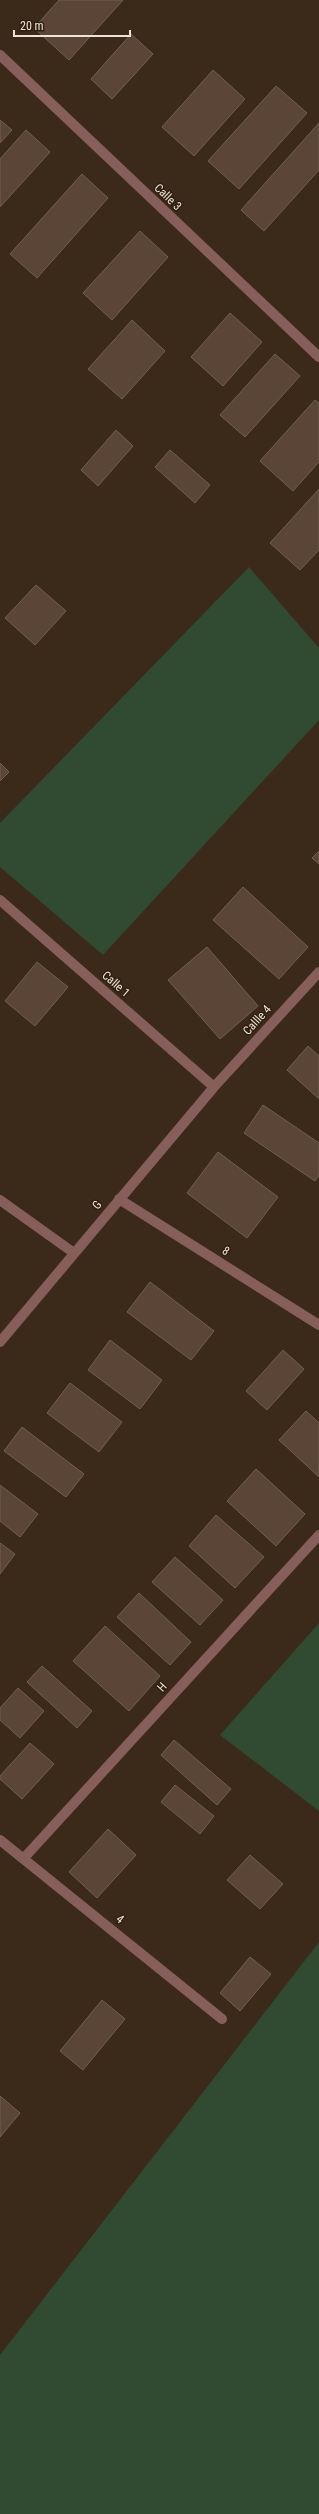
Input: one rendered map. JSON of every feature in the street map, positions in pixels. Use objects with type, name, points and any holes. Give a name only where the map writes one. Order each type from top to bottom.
[{"type":"street","name":"Calle 3","points":[[0,55],[319,357]]},
{"type":"street","name":"Calle 1","points":[[0,900],[214,1087]]},
{"type":"street","name":"Callle 4","points":[[214,1087],[319,972]]},
{"type":"street","name":"G","points":[[0,1342],[214,1087]]},
{"type":"street","name":"8","points":[[119,1199],[319,1325]]},
{"type":"street","points":[[0,1200],[74,1253]]},
{"type":"street","name":"H","points":[[24,1858],[319,1535]]},
{"type":"street","name":"4","points":[[0,1840],[222,2019]]},
{"type":"green space","points":[[249,567],[319,648],[319,720],[103,955],[0,867],[0,823]]},
{"type":"green space","points":[[319,1623],[319,1811],[220,1735]]},
{"type":"green space","points":[[319,1942],[319,2514],[0,2514],[0,2355]]},
{"type":"building","points":[[59,0],[123,0],[69,60],[34,28]]},
{"type":"building","points":[[131,34],[153,54],[112,99],[91,79]]},
{"type":"building","points":[[213,70],[245,99],[194,156],[162,127]]},
{"type":"building","points":[[276,86],[307,113],[239,189],[208,161]]},
{"type":"building","points":[[0,120],[12,130],[0,143]]},
{"type":"building","points":[[319,123],[319,170],[264,231],[241,210]]},
{"type":"building","points":[[26,130],[50,152],[0,207],[0,159]]},
{"type":"building","points":[[82,174],[108,198],[37,278],[10,254]]},
{"type":"building","points":[[140,231],[168,257],[112,320],[83,293]]},
{"type":"building","points":[[230,313],[262,342],[223,386],[191,357]]},
{"type":"building","points":[[132,320],[165,351],[122,399],[88,369]]},
{"type":"building","points":[[275,354],[300,376],[245,437],[220,415]]},
{"type":"building","points":[[315,400],[319,403],[319,462],[293,491],[260,461]]},
{"type":"building","points":[[116,430],[133,446],[98,486],[81,470]]},
{"type":"building","points":[[170,450],[210,485],[195,503],[155,467]]},
{"type":"building","points":[[319,489],[319,550],[300,570],[270,543]]},
{"type":"building","points":[[36,585],[66,611],[35,645],[5,618]]},
{"type":"building","points":[[0,763],[9,772],[0,781]]},
{"type":"building","points":[[319,851],[319,864],[312,858]]},
{"type":"building","points":[[243,887],[308,947],[279,979],[213,920]]},
{"type":"building","points":[[207,947],[258,1006],[220,1039],[168,980]]},
{"type":"building","points":[[37,962],[68,987],[35,1026],[5,1001]]},
{"type":"building","points":[[308,1046],[319,1056],[319,1099],[287,1070]]},
{"type":"building","points":[[263,1105],[319,1143],[319,1175],[315,1181],[244,1133]]},
{"type":"building","points":[[218,1152],[278,1197],[247,1238],[187,1193]]},
{"type":"building","points":[[150,1282],[214,1331],[191,1360],[127,1312]]},
{"type":"building","points":[[110,1340],[162,1380],[140,1409],[88,1370]]},
{"type":"building","points":[[283,1350],[304,1369],[267,1410],[246,1391]]},
{"type":"building","points":[[70,1383],[122,1422],[99,1452],[47,1413]]},
{"type":"building","points":[[306,1411],[319,1423],[319,1477],[279,1440]]},
{"type":"building","points":[[22,1427],[84,1474],[66,1497],[4,1451]]},
{"type":"building","points":[[256,1469],[305,1514],[276,1546],[227,1501]]},
{"type":"building","points":[[0,1485],[38,1514],[20,1537],[0,1521]]},
{"type":"building","points":[[216,1515],[264,1557],[235,1588],[189,1546]]},
{"type":"building","points":[[0,1543],[15,1554],[0,1574]]},
{"type":"building","points":[[175,1557],[223,1600],[200,1625],[152,1582]]},
{"type":"building","points":[[139,1593],[191,1642],[170,1665],[117,1617]]},
{"type":"building","points":[[105,1626],[160,1676],[129,1711],[73,1661]]},
{"type":"building","points":[[42,1666],[92,1711],[77,1728],[27,1682]]},
{"type":"building","points":[[18,1688],[44,1711],[20,1738],[0,1720],[0,1708]]},
{"type":"building","points":[[174,1740],[231,1789],[217,1805],[161,1755]]},
{"type":"building","points":[[30,1743],[54,1764],[22,1799],[0,1779],[0,1776]]},
{"type":"building","points":[[175,1785],[214,1816],[200,1834],[161,1802]]},
{"type":"building","points":[[108,1829],[136,1855],[97,1898],[69,1872]]},
{"type":"building","points":[[250,1855],[283,1884],[260,1909],[227,1880]]},
{"type":"building","points":[[250,1957],[271,1974],[240,2011],[220,1993]]},
{"type":"building","points":[[102,2000],[125,2019],[83,2070],[60,2051]]},
{"type":"building","points":[[0,2096],[20,2113],[0,2137]]}]
